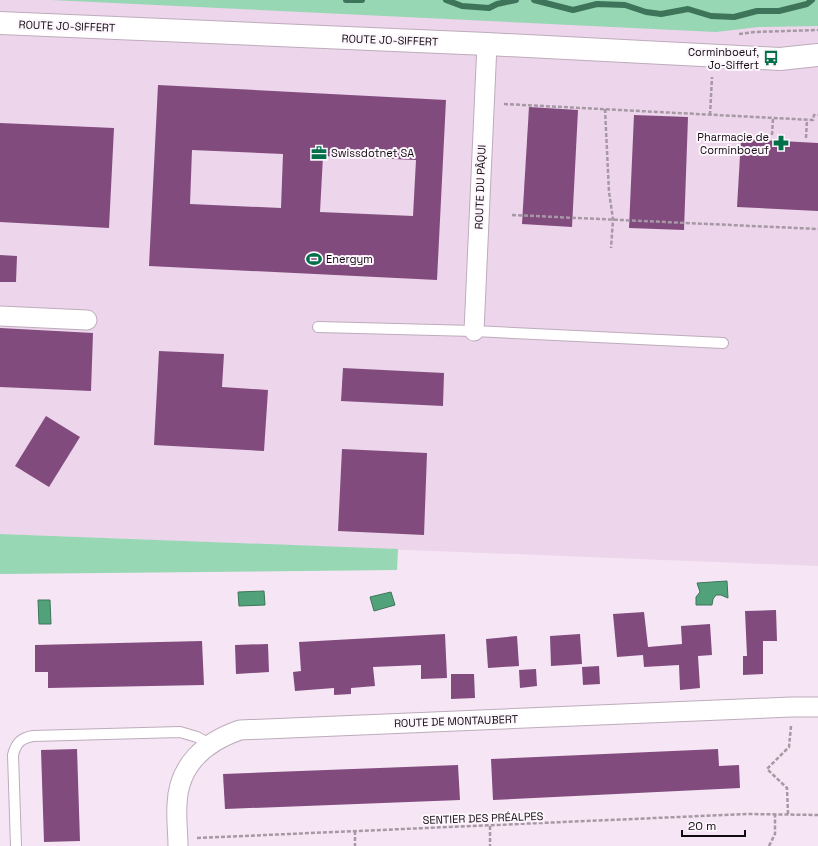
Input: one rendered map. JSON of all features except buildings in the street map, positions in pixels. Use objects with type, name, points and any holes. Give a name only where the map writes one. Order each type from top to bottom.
[{"type":"street","name":"ROUTE JO-SIFFERT","points":[[0,23],[487,44],[780,59],[818,55]]},
{"type":"street","name":"ROUTE DU PÂQUI","points":[[474,330],[487,44]]},
{"type":"street","name":"ROUTE JO-SIFFERT","points":[[780,59],[818,67]]},
{"type":"street","points":[[0,316],[87,320]]},
{"type":"street","name":"ROUTE DE MONTAUBERT","points":[[184,842],[177,806],[180,786],[191,763],[210,744],[224,736],[240,730],[783,707],[818,707]]},
{"type":"lane","points":[[318,327],[474,330],[723,343]]},
{"type":"lane","points":[[16,846],[13,755],[15,747],[19,741],[26,737],[180,732],[197,737],[210,744]]},
{"type":"path","points":[[710,114],[712,80]]},
{"type":"path","points":[[484,103],[807,120],[813,120],[814,115],[818,115]]},
{"type":"path","points":[[605,109],[609,192],[613,219],[611,248]]},
{"type":"path","points":[[772,135],[773,118]]},
{"type":"path","points":[[806,138],[807,120]]},
{"type":"path","points":[[512,215],[818,229]]},
{"type":"path","points":[[788,814],[787,788],[767,769],[789,747],[791,720]]},
{"type":"path","points":[[769,846],[775,834],[775,814]]},
{"type":"path","name":"SENTIER DES PRÉALPES","points":[[184,842],[355,831],[739,815],[818,815]]},
{"type":"path","points":[[490,826],[490,846]]},
{"type":"path","points":[[355,831],[356,846]]},
{"type":"shaded area","points":[[0,0],[818,0],[818,566],[0,534]]},
{"type":"shaded area","points":[[51,0],[818,0],[818,26],[759,27],[716,32]]},
{"type":"shaded area","points":[[0,534],[398,549],[397,570],[0,574]]},
{"type":"shaded area","points":[[727,581],[728,598],[721,595],[716,595],[713,599],[712,605],[696,605],[696,597],[700,592],[697,583]]},
{"type":"shaded area","points":[[264,591],[265,605],[239,606],[238,592]]},
{"type":"shaded area","points":[[391,592],[395,605],[374,611],[370,597]]},
{"type":"shaded area","points":[[38,600],[50,600],[51,624],[39,624]]},
{"type":"waterway","points":[[346,0],[362,0]]},
{"type":"waterway","points":[[446,0],[462,6],[489,8],[497,4],[516,0]]},
{"type":"waterway","points":[[534,0],[573,10],[597,4],[625,5],[646,12],[661,14],[688,9],[711,16],[734,17],[757,11],[779,11],[807,4],[812,0]]},
{"type":"place","name":"Corminboeuf, Jo-Siffert","points":[[771,58]]},
{"type":"place","name":"Pharmacie de Corminboeuf","points":[[781,143]]},
{"type":"place","name":"Swissdotnet SA","points":[[319,153]]},
{"type":"place","name":"Energym","points":[[314,259]]}]
